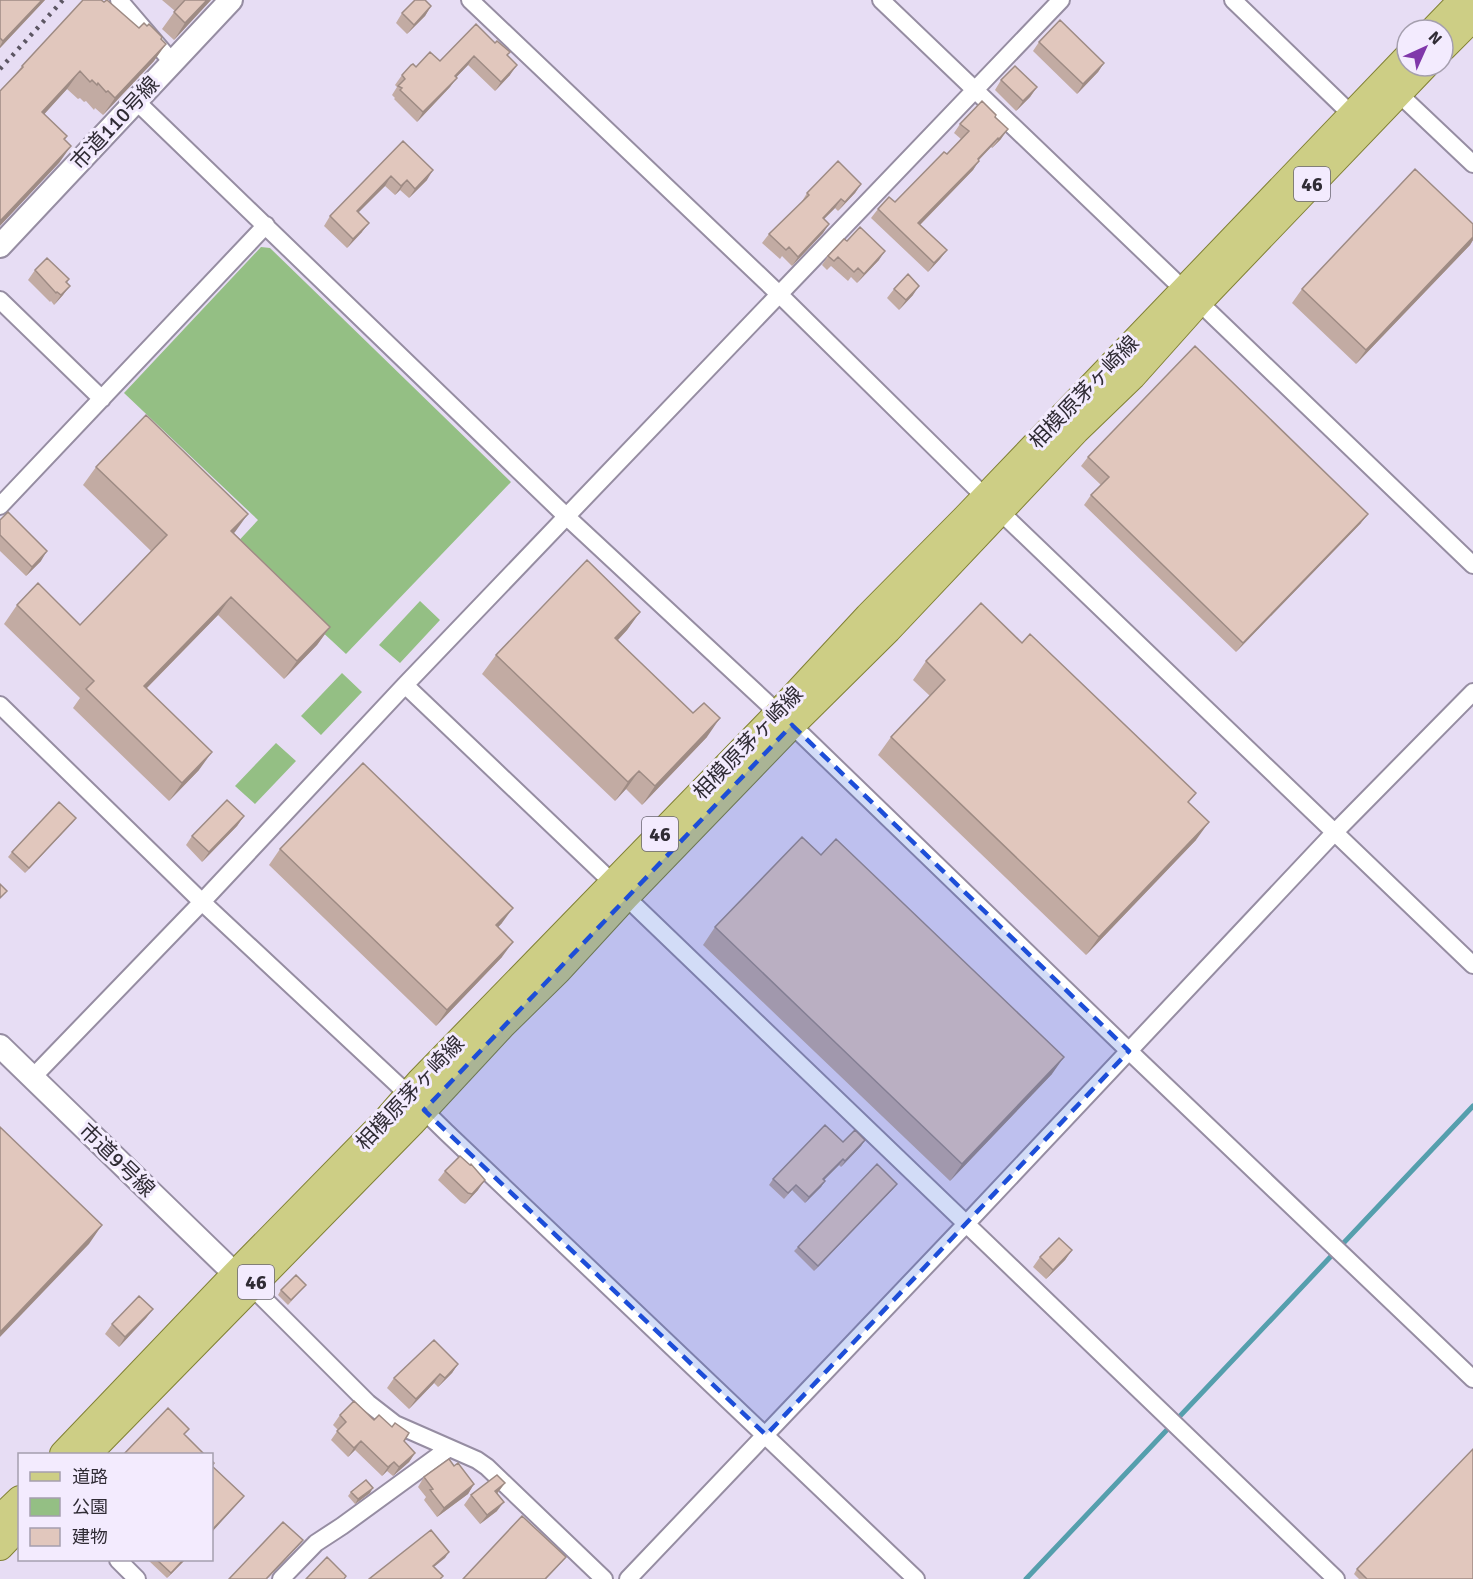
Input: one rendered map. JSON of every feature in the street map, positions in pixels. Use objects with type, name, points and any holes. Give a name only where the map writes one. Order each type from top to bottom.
[{"type":"main road","points":[[1445,18],[1462,0]]},
{"type":"main road","points":[[1455,36],[1473,18]]},
{"type":"main road","name":"相模原茅ヶ崎線","points":[[90,1453],[386,1120],[416,1102],[558,971],[785,719],[888,630],[992,504],[1076,431],[1132,377],[1191,296],[1351,114],[1395,69]]},
{"type":"main road","name":"相模原茅ヶ崎線","points":[[1191,296],[1413,78]]},
{"type":"main road","name":"相模原茅ヶ崎線","points":[[65,1453],[243,1281]]},
{"type":"main road","points":[[0,1518],[18,1501]]},
{"type":"main road","points":[[0,1547],[18,1528]]},
{"type":"street","points":[[119,0],[172,62]]},
{"type":"street","name":"市道110号線","points":[[0,246],[231,0]]},
{"type":"street","points":[[470,0],[780,295],[992,504],[1473,965]]},
{"type":"street","points":[[881,0],[1473,565]]},
{"type":"street","points":[[33,1077],[1061,0]]},
{"type":"street","points":[[1233,0],[1351,114]]},
{"type":"street","points":[[1398,93],[1473,164]]},
{"type":"street","points":[[136,100],[567,517],[785,719],[1473,1379]]},
{"type":"street","points":[[0,506],[266,225]]},
{"type":"street","points":[[0,300],[102,399]]},
{"type":"street","points":[[405,685],[1336,1579]]},
{"type":"street","points":[[628,1579],[1334,833],[1473,692]]},
{"type":"street","points":[[0,705],[202,902],[416,1102],[916,1579]]},
{"type":"street","name":"市道9号線","points":[[0,1046],[243,1281]]},
{"type":"street","points":[[243,1281],[368,1403],[395,1424],[477,1460],[487,1467],[604,1579]]},
{"type":"street","points":[[281,1579],[316,1543],[449,1448]]},
{"type":"street","points":[[119,1561],[137,1579]]},
{"type":"highlighted area","points":[[792,725],[1129,1051],[766,1435],[424,1110]]},
{"type":"green space","points":[[261,247],[270,248],[511,482],[346,654],[232,548],[258,520],[124,393]]},
{"type":"green space","points":[[420,601],[440,620],[400,663],[379,645]]},
{"type":"green space","points":[[342,673],[362,692],[321,735],[301,716]]},
{"type":"green space","points":[[276,743],[296,761],[255,804],[235,786]]},
{"type":"building","points":[[0,0],[42,0],[3,41],[0,38]]},
{"type":"building","points":[[83,0],[104,2],[107,0],[139,28],[144,23],[147,26],[149,24],[166,44],[115,98],[98,83],[97,85],[92,80],[90,82],[80,71],[42,112],[67,136],[64,139],[71,146],[0,221],[0,91]]},
{"type":"building","points":[[185,0],[207,0],[185,23],[174,12]]},
{"type":"building","points":[[415,0],[425,0],[431,6],[414,25],[402,13]]},
{"type":"building","points":[[1060,20],[1104,63],[1083,84],[1039,42]]},
{"type":"building","points":[[476,24],[495,43],[497,41],[510,52],[507,55],[517,65],[501,82],[474,56],[455,76],[457,78],[423,112],[400,90],[402,88],[398,86],[405,79],[402,75],[411,65],[416,67],[430,52],[440,61]]},
{"type":"building","points":[[1015,66],[1037,87],[1023,101],[1001,80]]},
{"type":"building","points":[[982,101],[1008,129],[918,223],[947,250],[934,263],[878,209],[889,197],[895,202],[944,152],[947,154],[969,131],[960,124]]},
{"type":"building","points":[[403,141],[433,170],[415,189],[407,180],[401,186],[391,176],[357,211],[369,223],[353,239],[330,216]]},
{"type":"building","points":[[838,161],[861,184],[845,202],[841,199],[823,218],[829,224],[798,257],[789,247],[786,250],[769,234],[809,195],[807,193]]},
{"type":"building","points":[[1415,169],[1473,224],[1473,237],[1366,350],[1302,289]]},
{"type":"building","points":[[860,227],[885,251],[864,274],[858,268],[854,272],[838,257],[834,261],[828,256],[844,239],[847,241]]},
{"type":"building","points":[[47,258],[69,279],[66,282],[70,286],[61,295],[56,293],[35,270]]},
{"type":"building","points":[[908,274],[919,286],[906,300],[894,289]]},
{"type":"building","points":[[1195,346],[1368,514],[1243,643],[1091,495],[1109,477],[1088,457]]},
{"type":"building","points":[[146,415],[248,514],[231,531],[330,627],[297,661],[231,597],[144,686],[212,752],[182,783],[86,689],[94,681],[17,605],[38,583],[80,625],[167,535],[96,467]]},
{"type":"building","points":[[8,512],[47,551],[32,567],[0,535],[0,520]]},
{"type":"building","points":[[587,560],[640,612],[615,638],[693,713],[704,703],[720,718],[655,786],[639,771],[628,782],[496,655]]},
{"type":"building","points":[[981,603],[1022,643],[1030,634],[1196,793],[1188,802],[1209,822],[1099,937],[891,737],[945,680],[926,661]]},
{"type":"building","points":[[363,763],[513,908],[496,925],[513,942],[447,1010],[280,849]]},
{"type":"building","points":[[227,800],[244,816],[209,852],[192,836]]},
{"type":"building","points":[[59,802],[76,818],[29,868],[12,852]]},
{"type":"building","points":[[802,837],[821,855],[836,839],[1064,1057],[962,1164],[715,927]]},
{"type":"building","points":[[0,884],[7,891],[0,898]]},
{"type":"building","points":[[825,1125],[843,1142],[855,1130],[865,1140],[823,1179],[825,1181],[809,1197],[796,1185],[788,1193],[773,1179]]},
{"type":"building","points":[[0,1127],[102,1225],[0,1332]]},
{"type":"building","points":[[460,1156],[471,1164],[485,1180],[472,1194],[468,1193],[445,1171]]},
{"type":"building","points":[[877,1164],[897,1184],[818,1266],[798,1247]]},
{"type":"building","points":[[1059,1238],[1072,1250],[1053,1270],[1040,1257]]},
{"type":"building","points":[[296,1275],[306,1285],[291,1300],[281,1290]]},
{"type":"building","points":[[139,1296],[153,1309],[125,1337],[112,1324]]},
{"type":"building","points":[[434,1340],[458,1364],[445,1378],[440,1374],[416,1399],[394,1378]]},
{"type":"building","points":[[354,1401],[374,1420],[379,1415],[392,1427],[395,1423],[409,1433],[404,1441],[415,1453],[399,1467],[394,1462],[388,1467],[361,1441],[354,1448],[337,1431],[346,1422],[340,1415]]},
{"type":"building","points":[[168,1408],[189,1429],[184,1434],[203,1453],[125,1453]]},
{"type":"building","points":[[1473,1449],[1473,1579],[1367,1579],[1357,1569]]},
{"type":"building","points":[[449,1459],[454,1466],[458,1463],[474,1484],[444,1508],[430,1490],[433,1489],[424,1477]]},
{"type":"building","points":[[213,1467],[244,1496],[213,1529]]},
{"type":"building","points":[[497,1475],[505,1483],[495,1491],[504,1502],[487,1515],[471,1495]]},
{"type":"building","points":[[366,1480],[373,1488],[358,1499],[351,1492]]},
{"type":"building","points":[[522,1516],[566,1557],[545,1579],[463,1579]]},
{"type":"building","points":[[283,1522],[303,1540],[266,1579],[229,1579]]},
{"type":"building","points":[[431,1530],[449,1552],[433,1566],[443,1576],[440,1579],[369,1579]]},
{"type":"building","points":[[327,1557],[346,1576],[344,1579],[306,1579]]},
{"type":"building","points":[[158,1561],[182,1561],[171,1573]]},
{"type":"waterway","points":[[1026,1579],[1473,1106]]},
{"type":"railway","points":[[0,69],[63,0]]}]
